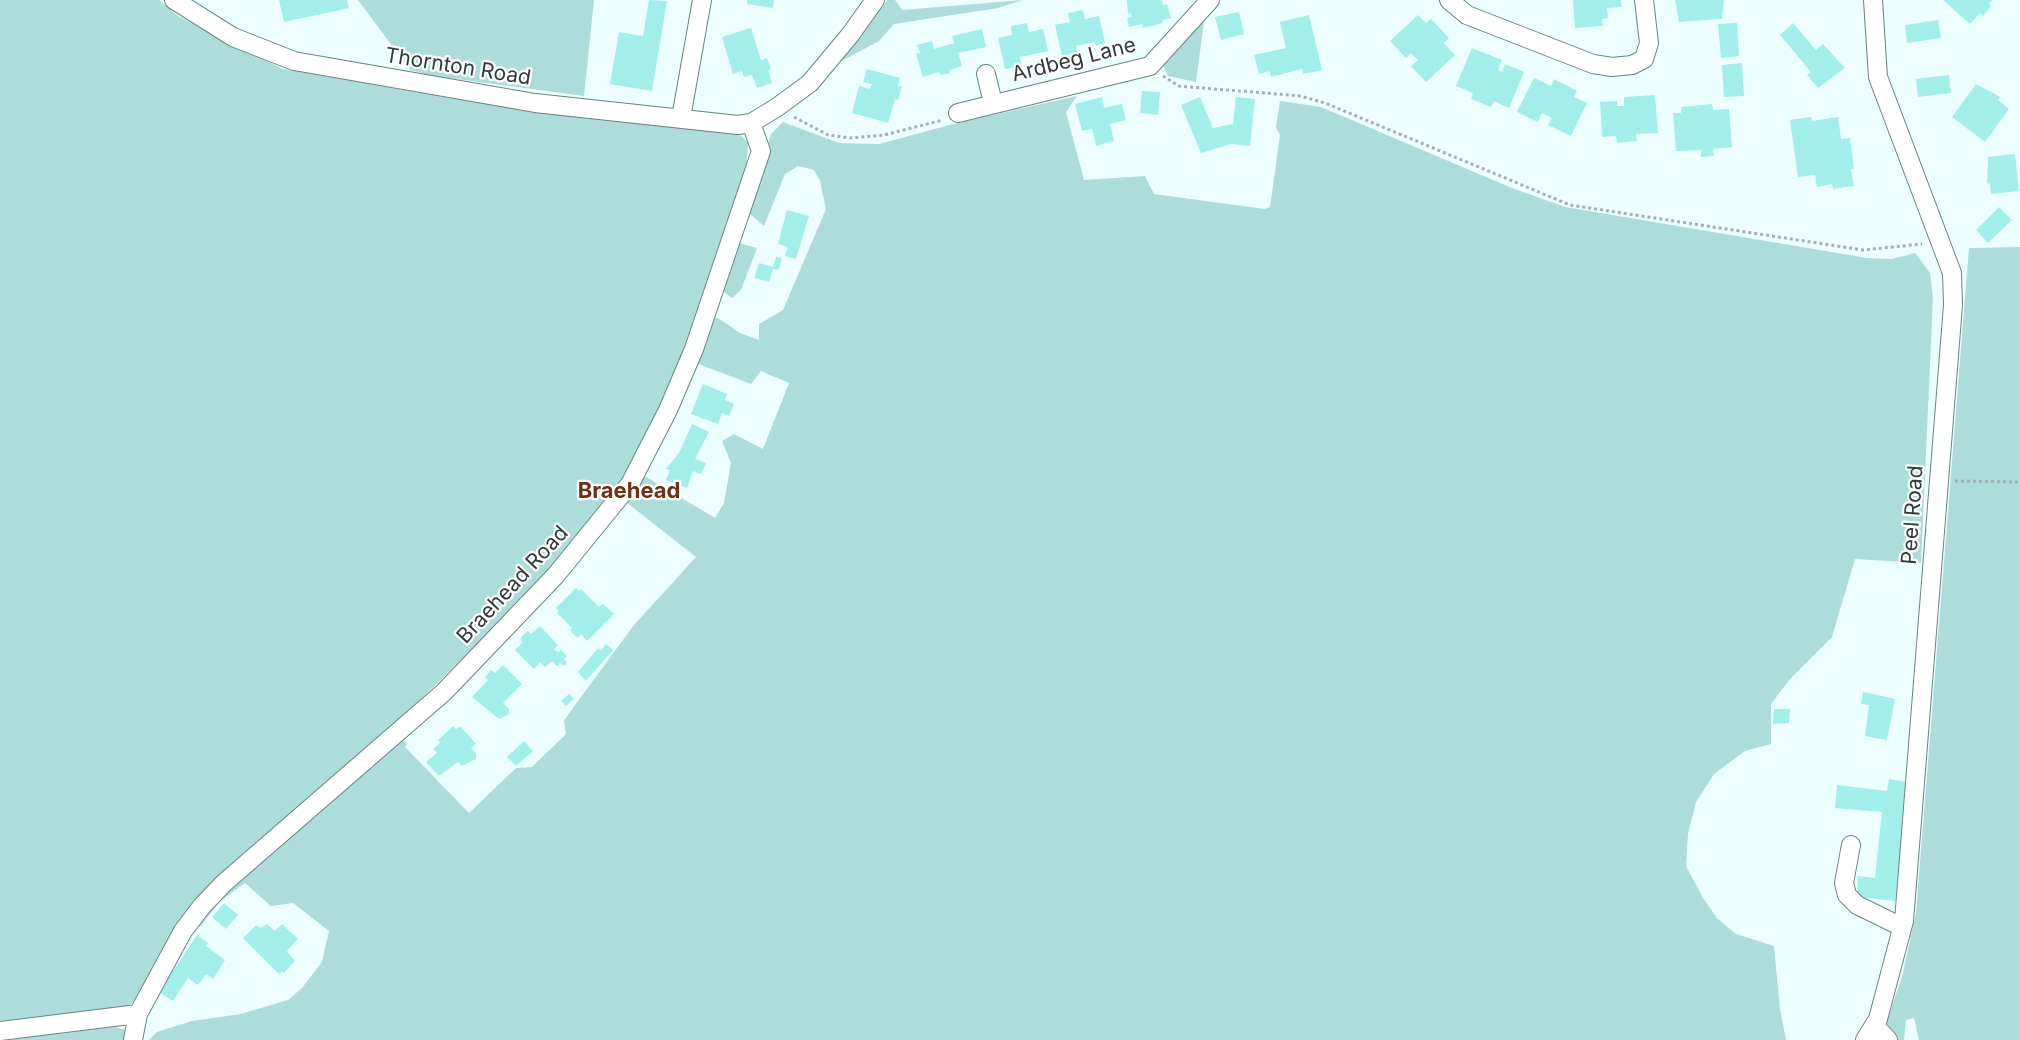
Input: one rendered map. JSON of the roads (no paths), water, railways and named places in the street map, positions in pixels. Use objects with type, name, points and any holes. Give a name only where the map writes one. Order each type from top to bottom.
[{"type":"street","name":"Thornton Road","points":[[174,0],[233,37],[294,61],[535,102],[738,125],[752,123]]},
{"type":"street","points":[[681,118],[702,0]]},
{"type":"street","points":[[752,123],[810,82],[850,35],[875,0]]},
{"type":"street","name":"Ardbeg Lane","points":[[958,113],[1150,66],[1210,0]]},
{"type":"street","points":[[1449,0],[1467,15],[1593,64],[1612,67],[1632,65],[1644,59],[1649,43],[1644,0]]},
{"type":"street","name":"Peel Road","points":[[1870,1032],[1902,927],[1953,305],[1952,273],[1878,77],[1873,0]]},
{"type":"street","points":[[986,74],[993,103]]},
{"type":"street","name":"Braehead Road","points":[[133,1040],[138,1014],[183,931],[202,906],[224,883],[444,692],[556,575],[630,484],[668,410],[694,349],[761,151],[752,123]]},
{"type":"street","points":[[1851,846],[1844,882],[1847,895],[1857,905],[1902,927]]},
{"type":"street","points":[[0,1031],[138,1014]]},
{"type":"street","points":[[1870,1032],[1888,1040]]},
{"type":"district","name":"Braehead","points":[[629,491]]}]
